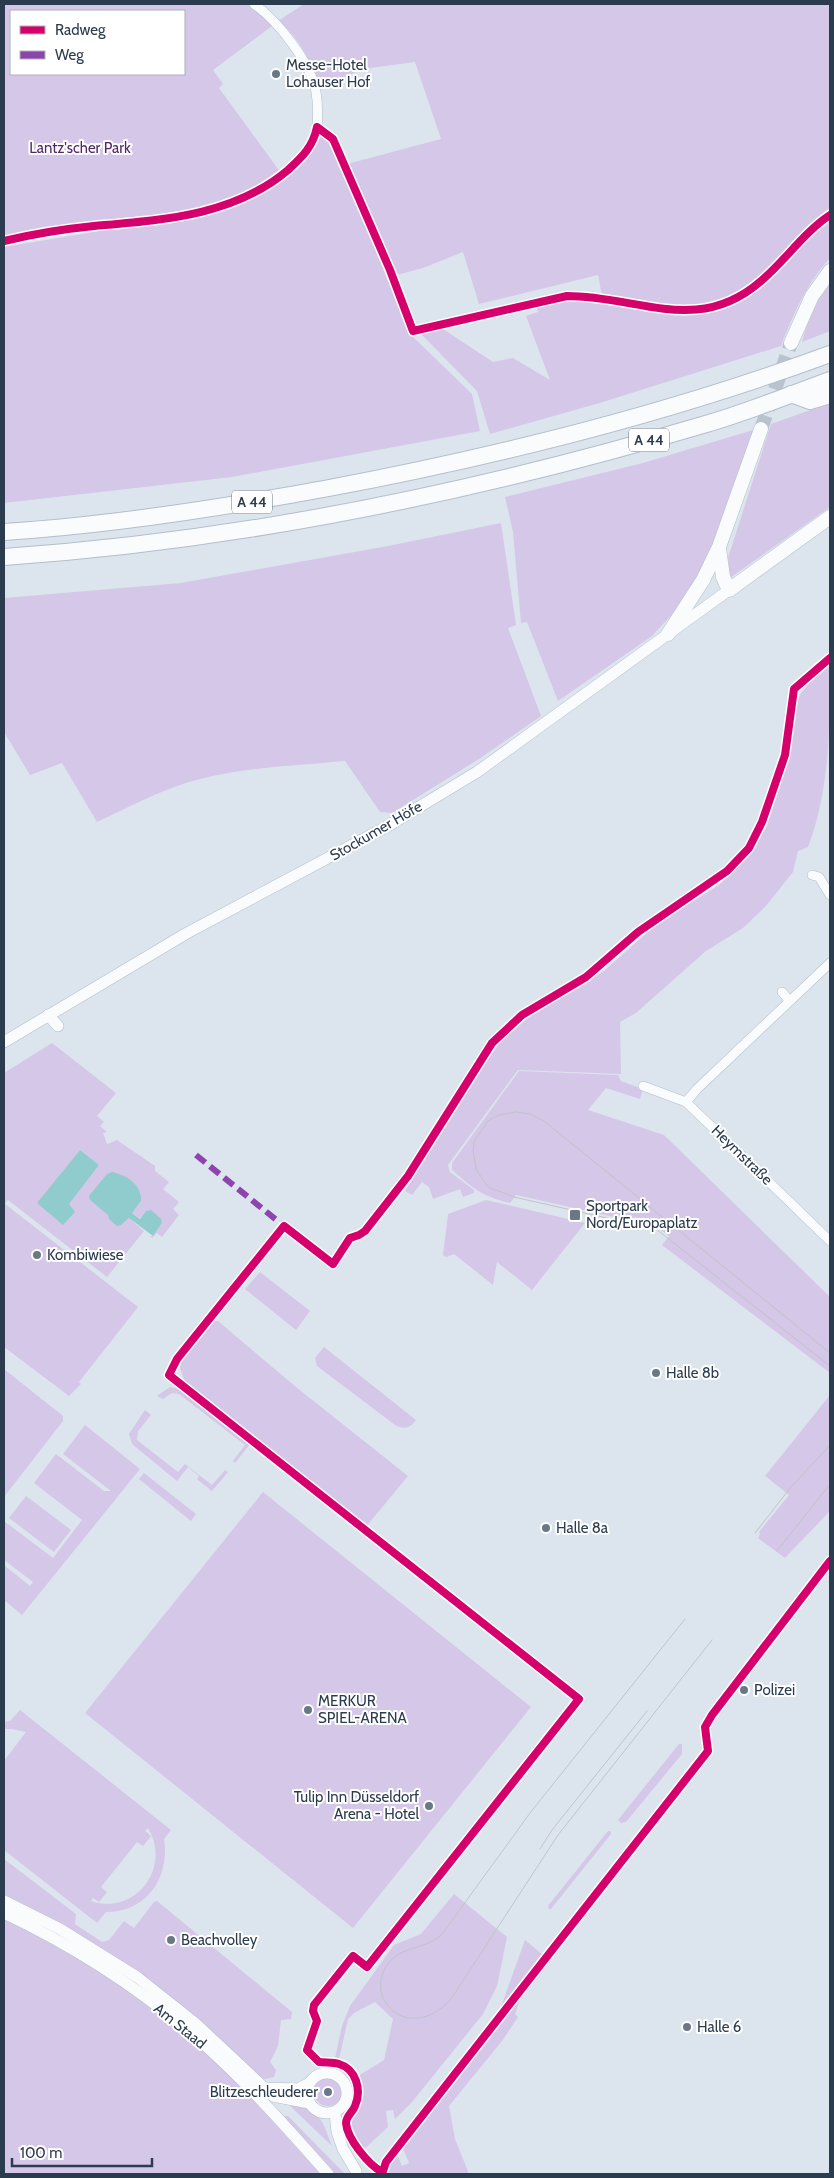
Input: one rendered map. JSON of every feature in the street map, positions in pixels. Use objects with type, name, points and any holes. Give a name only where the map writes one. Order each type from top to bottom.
[{"type":"highway","points":[[728,389],[761,370],[830,343]]},
{"type":"highway","name":"A 44","points":[[4,532],[136,520],[236,505],[498,454],[610,425],[728,389],[830,354]]},
{"type":"highway","name":"A 44","points":[[4,557],[150,542],[240,530],[369,507],[505,477],[707,424],[830,380]]},
{"type":"highway","points":[[791,394],[810,401],[830,395]]},
{"type":"main road","points":[[791,343],[812,296],[830,271]]},
{"type":"main road","points":[[668,634],[703,580],[719,547],[761,429]]},
{"type":"main road","points":[[719,547],[723,577],[729,590],[830,517]]},
{"type":"street","points":[[254,4],[279,27],[299,54],[310,75],[316,94],[317,127]]},
{"type":"street","name":"Stockumer Höfe","points":[[4,1042],[187,932],[386,827],[468,777],[729,590]]},
{"type":"street","points":[[812,874],[819,877],[830,895]]},
{"type":"street","points":[[686,1102],[789,1000],[830,963]]},
{"type":"street","points":[[782,992],[789,1000]]},
{"type":"street","points":[[48,1015],[58,1026]]},
{"type":"street","name":"Heymstraße","points":[[643,1086],[686,1102],[830,1241]]},
{"type":"street","name":"Am Staad","points":[[4,1901],[60,1929],[137,1978],[195,2022],[275,2097],[309,2103]]},
{"type":"street","name":"Am Staad","points":[[4,1913],[87,1958],[178,2023],[244,2083],[328,2174]]},
{"type":"street","points":[[321,2112],[335,2112],[341,2108],[346,2099],[347,2088],[342,2079],[333,2073],[323,2072],[314,2076],[308,2084],[306,2093],[309,2103],[321,2112],[329,2127],[336,2132],[358,2172]]},
{"type":"street","points":[[266,2088],[298,2089],[308,2084]]},
{"type":"street","points":[[335,2112],[336,2132]]},
{"type":"green space","name":"Lantz'scher Park","points":[[4,4],[248,4],[272,26],[213,70],[223,84],[219,88],[281,173],[259,187],[236,197],[188,211],[35,231],[4,237]]},
{"type":"green space","points":[[304,4],[830,4],[830,208],[805,229],[768,269],[748,287],[729,298],[710,305],[690,308],[670,307],[602,296],[598,275],[479,304],[463,252],[423,268],[393,276],[347,164],[441,139],[415,62],[363,69],[320,87],[299,43],[278,21]]},
{"type":"green space","points":[[321,137],[333,145],[409,333],[472,394],[480,431],[232,477],[4,503],[4,247],[208,213],[258,196],[296,167]]},
{"type":"green space","points":[[830,219],[830,258],[807,289],[781,346],[603,402],[490,434],[477,391],[421,334],[443,329],[493,362],[513,358],[550,380],[526,316],[538,312],[536,305],[567,297],[603,300],[663,312],[697,315],[736,302],[768,281],[806,239]]},
{"type":"green space","points":[[830,284],[830,331],[802,342],[813,311],[820,297]]},
{"type":"green space","points":[[830,403],[830,507],[730,578],[728,558],[771,424]]},
{"type":"green space","points":[[753,430],[701,576],[685,600],[652,636],[558,701],[527,622],[521,623],[513,532],[505,497],[643,463]]},
{"type":"green space","points":[[501,523],[516,625],[508,628],[541,716],[479,759],[392,813],[380,812],[345,761],[266,768],[208,777],[165,790],[97,822],[62,763],[30,775],[4,732],[4,598],[181,583],[388,546]]},
{"type":"green space","points":[[830,665],[829,734],[821,803],[808,847],[798,851],[793,872],[765,907],[743,928],[706,951],[636,1013],[620,1022],[621,1074],[518,1070],[448,1165],[450,1172],[474,1190],[474,1193],[463,1197],[460,1189],[433,1199],[429,1187],[422,1182],[412,1195],[405,1191],[478,1072],[502,1040],[534,1013],[604,971],[657,924],[719,885],[749,856],[767,826],[790,755],[795,709],[800,695],[808,684]]},
{"type":"green space","points":[[52,1043],[116,1093],[97,1116],[104,1122],[100,1126],[107,1132],[103,1133],[107,1144],[117,1140],[155,1166],[155,1171],[169,1182],[163,1189],[179,1202],[173,1209],[179,1215],[162,1237],[157,1233],[152,1238],[150,1236],[153,1236],[162,1223],[146,1211],[140,1218],[132,1213],[141,1201],[90,1200],[121,1225],[129,1218],[144,1231],[107,1277],[8,1200],[5,1204],[138,1307],[79,1382],[81,1384],[69,1396],[4,1347],[4,1073]],"holes":[[[80,1150],[99,1165],[68,1204],[37,1204]]]},
{"type":"green space","points":[[519,1071],[618,1075],[621,1081],[640,1088],[642,1092],[640,1099],[606,1088],[588,1110],[664,1135],[830,1297],[830,1373],[662,1245],[669,1236],[653,1224],[634,1217],[632,1221],[516,1195],[510,1203],[492,1198],[478,1191],[452,1170],[452,1163]]},
{"type":"green space","points":[[486,1200],[585,1223],[532,1290],[497,1262],[493,1285],[454,1254],[446,1257],[443,1255],[448,1214]]},
{"type":"green space","points":[[260,1272],[310,1311],[296,1330],[245,1289]]},
{"type":"green space","points":[[214,1321],[218,1321],[296,1387],[408,1476],[365,1528],[185,1382],[180,1368],[182,1360]]},
{"type":"green space","points":[[324,1347],[416,1420],[407,1427],[395,1425],[317,1366],[315,1358]]},
{"type":"green space","points":[[4,1369],[63,1416],[63,1421],[4,1497]]},
{"type":"green space","points":[[170,1387],[189,1392],[251,1443],[235,1463],[233,1461],[245,1445],[179,1394],[172,1393],[163,1399],[157,1396]]},
{"type":"green space","points":[[830,1395],[830,1511],[785,1558],[758,1538],[759,1532],[789,1495],[765,1476]]},
{"type":"green space","points":[[145,1410],[151,1415],[138,1431],[137,1440],[178,1472],[185,1464],[212,1485],[225,1470],[228,1472],[212,1491],[197,1479],[199,1476],[188,1467],[177,1481],[132,1444],[129,1434]]},
{"type":"green space","points":[[85,1425],[140,1469],[22,1615],[4,1600],[4,1565],[30,1586],[33,1582],[4,1560],[4,1521],[53,1558],[82,1520],[34,1483],[56,1454],[104,1491],[111,1491],[63,1454]]},
{"type":"green space","points":[[144,1473],[196,1514],[191,1521],[139,1479]]},
{"type":"green space","name":"MERKUR SPIEL-ARENA","points":[[263,1492],[531,1707],[353,1928],[85,1713]]},
{"type":"green space","points":[[26,1496],[71,1530],[54,1552],[9,1518]]},
{"type":"green space","points":[[20,1710],[171,1830],[164,1839],[165,1853],[159,1879],[153,1890],[144,1899],[133,1906],[106,1912],[97,1923],[4,1850],[4,1761],[26,1732],[4,1729],[4,1722],[10,1721]],"holes":[[[148,1828],[154,1843],[155,1858],[152,1873],[145,1885],[135,1895],[122,1902],[107,1904],[91,1901],[93,1898],[99,1902],[107,1892],[101,1887],[137,1842],[143,1846],[151,1836],[145,1831]]]},
{"type":"green space","points":[[679,1744],[682,1744],[682,1754],[626,1822],[621,1823],[618,1820]]},
{"type":"green space","points":[[608,1831],[611,1831],[611,1834],[551,1909],[549,1909],[548,1906]]},
{"type":"green space","points":[[4,1859],[76,1914],[75,1924],[102,1942],[109,1940],[124,1921],[134,1928],[154,1902],[157,1901],[292,2012],[291,2019],[281,2020],[278,2046],[270,2062],[276,2070],[274,2077],[265,2079],[250,2072],[190,2012],[4,1897]]},
{"type":"green space","points":[[454,1894],[507,1937],[497,1986],[483,2014],[412,2102],[395,2119],[393,2110],[386,2111],[388,2127],[363,2150],[350,2122],[361,2100],[358,2076],[384,2060],[393,2019],[375,2002],[354,2013],[348,2019],[339,2059],[335,2058],[342,2026],[350,2006],[394,1945],[421,1934]]},
{"type":"green space","points":[[4,1919],[101,1973],[170,2022],[242,2088],[320,2174],[4,2174]]},
{"type":"green space","points":[[525,1940],[543,1955],[506,2002],[497,2018]]},
{"type":"green space","points":[[549,1959],[551,1961],[520,2000],[515,2014],[518,2017],[502,2041],[449,2106],[455,2139],[469,2174],[387,2174],[388,2166],[397,2154],[402,2166],[409,2163],[403,2149],[508,2015]]},
{"type":"green space","points":[[328,2078],[338,2082],[342,2092],[338,2102],[328,2106],[318,2102],[314,2092],[318,2082]]},
{"type":"green space","points":[[293,2103],[302,2105],[315,2113],[323,2124],[332,2146],[290,2106]]},
{"type":"green space","points":[[284,2116],[288,2116],[345,2174],[335,2174],[284,2119]]},
{"type":"shaded area","points":[[80,1150],[99,1165],[69,1204],[75,1212],[63,1225],[37,1203]]},
{"type":"shaded area","points":[[112,1172],[128,1178],[139,1190],[141,1201],[132,1213],[140,1219],[146,1211],[151,1210],[161,1219],[162,1223],[153,1236],[129,1218],[117,1226],[109,1219],[108,1215],[90,1200],[89,1196],[107,1174]]},
{"type":"tunnel","points":[[761,429],[791,343]]},
{"type":"tram line","points":[[830,1353],[544,1121],[530,1114],[516,1112],[499,1115],[488,1121],[475,1140],[473,1149],[476,1169],[488,1187],[514,1197],[656,1229],[830,1366]]},
{"type":"tram line","points":[[755,1533],[791,1487],[830,1445]]},
{"type":"tram line","points":[[777,1551],[830,1484]]},
{"type":"tram line","points":[[685,1619],[530,1813],[443,1933],[430,1942],[407,1950],[393,1958],[388,1964],[382,1977],[381,1991],[386,2003],[394,2012],[406,2017],[420,2018],[435,2012],[451,1999],[558,1835],[712,1640]]},
{"type":"tram line","points":[[540,1849],[552,1830],[647,1711]]},
{"type":"marked path","points":[[196,1155],[284,1226]]},
{"type":"cycle path","points":[[4,241],[71,229],[171,218],[221,206],[267,185],[288,170],[310,146],[317,127],[333,139],[390,270],[413,331],[567,296],[667,309],[691,310],[714,307],[738,297],[761,281],[811,230],[830,215]]},
{"type":"cycle path","points":[[382,2172],[371,2164],[354,2144],[347,2129],[346,2121],[355,2106],[358,2093],[356,2081],[350,2070],[339,2064],[319,2062],[307,2050],[317,2021],[313,2011],[314,2005],[353,1956],[367,1967],[579,1699],[169,1375],[177,1359],[284,1226],[333,1264],[350,1238],[365,1231],[408,1176],[492,1043],[522,1015],[586,977],[638,932],[727,871],[749,848],[762,822],[785,755],[794,689],[830,658]]},
{"type":"cycle path","points":[[382,2174],[386,2162],[708,1751],[705,1727],[712,1715],[830,1561]]},
{"type":"place","name":"Messe-Hotel Lohauser Hof","points":[[276,74]]},
{"type":"place","name":"Sportpark Nord/Europaplatz","points":[[575,1215]]},
{"type":"place","name":"Kombiwiese","points":[[37,1255]]},
{"type":"place","name":"Halle 8b","points":[[656,1373]]},
{"type":"place","name":"Halle 8a","points":[[546,1528]]},
{"type":"place","name":"Polizei","points":[[744,1690]]},
{"type":"place","name":"MERKUR SPIEL-ARENA","points":[[308,1710]]},
{"type":"place","name":"Tulip Inn Düsseldorf Arena - Hotel","points":[[429,1806]]},
{"type":"place","name":"Beachvolley","points":[[171,1940]]},
{"type":"place","name":"Halle 6","points":[[687,2027]]},
{"type":"place","name":"Blitzeschleuderer","points":[[328,2092]]}]
